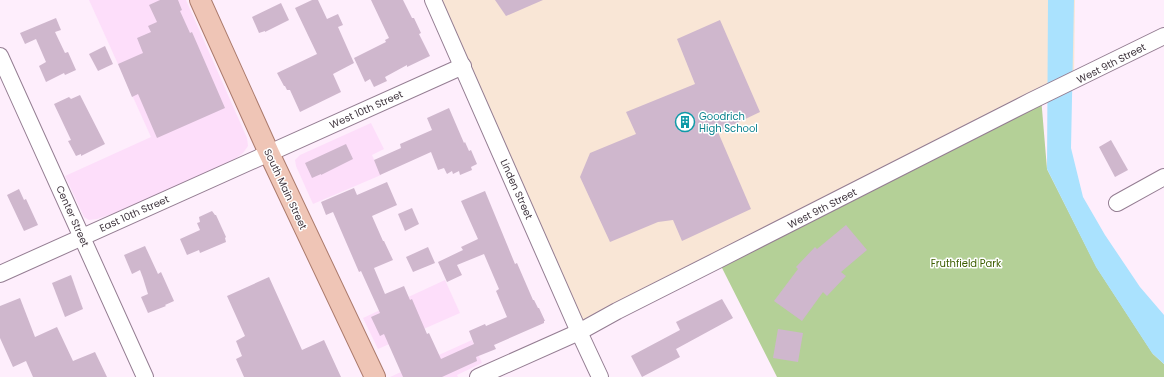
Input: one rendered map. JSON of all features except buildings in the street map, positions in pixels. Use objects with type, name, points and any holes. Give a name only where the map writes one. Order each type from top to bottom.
[{"type":"main road","name":"South Main Street","points":[[200,0],[269,153],[375,377]]},
{"type":"street","name":"Linden Street","points":[[433,0],[600,377]]},
{"type":"street","name":"West 9th Street","points":[[478,377],[579,332],[617,311],[1164,36]]},
{"type":"street","name":"Center Street","points":[[0,56],[145,377]]},
{"type":"street","name":"West 10th Street","points":[[269,153],[463,66]]},
{"type":"street","name":"East 10th Street","points":[[0,274],[269,153]]},
{"type":"street","points":[[1116,203],[1164,177]]},
{"type":"shaded area","points":[[89,0],[186,0],[247,138],[248,146],[243,153],[220,167],[112,214],[89,220],[84,217],[65,176],[151,137]]},
{"type":"shaded area","points":[[433,0],[1075,0],[1074,81],[579,332]]},
{"type":"shaded area","points":[[371,123],[384,149],[372,155],[381,175],[313,204],[296,166],[295,160],[300,155]]},
{"type":"shaded area","points":[[445,280],[460,313],[378,349],[363,318]]},
{"type":"shaded area","points":[[472,340],[482,363],[457,375],[458,377],[390,377]]},
{"type":"green space","name":"Fruthfield Park","points":[[1041,97],[1047,169],[1097,268],[1153,354],[1164,364],[1164,377],[777,377],[718,260]]},
{"type":"water","points":[[1048,0],[1074,0],[1071,148],[1083,197],[1105,235],[1140,287],[1164,315],[1164,364],[1152,353],[1096,267],[1047,169]]},
{"type":"place","name":"Goodrich High School","points":[[685,122]]}]
